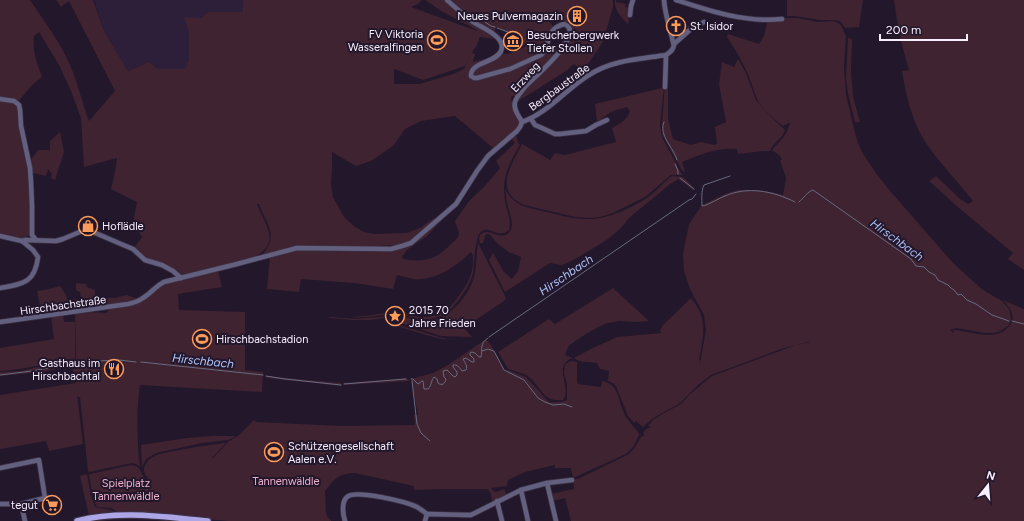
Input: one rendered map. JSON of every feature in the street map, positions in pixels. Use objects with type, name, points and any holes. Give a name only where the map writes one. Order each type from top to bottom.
[{"type":"main road","points":[[77,521],[119,515],[132,518],[208,521]]},
{"type":"street","name":"Erzweg","points":[[447,0],[473,22],[497,37],[502,44],[499,54],[473,69],[471,76],[474,78],[510,69],[541,55],[544,52],[550,34],[554,29],[564,24],[569,27],[571,31],[569,37],[558,53],[542,72],[526,86],[517,97],[515,108],[522,122]]},
{"type":"street","points":[[630,15],[633,0]]},
{"type":"street","points":[[664,0],[664,7],[674,44]]},
{"type":"street","points":[[676,0],[739,18],[769,20],[782,19]]},
{"type":"street","points":[[665,87],[666,55],[674,48],[674,44],[685,33],[704,22]]},
{"type":"street","points":[[669,28],[672,26],[685,33]]},
{"type":"street","name":"Bergbaustraße","points":[[522,122],[531,119],[540,113],[588,75],[600,69],[629,60],[666,55]]},
{"type":"street","points":[[0,99],[14,101],[19,105],[30,168],[32,235],[36,240]]},
{"type":"street","points":[[531,119],[535,124],[555,134],[586,130],[607,120]]},
{"type":"street","name":"Hirschbachstraße","points":[[0,322],[137,302],[164,282],[297,248],[390,248],[411,243],[456,204],[476,171],[488,156],[517,131],[522,122]]},
{"type":"street","points":[[0,236],[24,241],[56,241],[82,231],[93,232],[133,249],[145,260],[162,265],[174,271],[181,278]]},
{"type":"street","points":[[24,241],[32,235]]},
{"type":"street","points":[[0,288],[22,284],[33,276],[36,270],[38,257],[24,241]]},
{"type":"street","points":[[0,468],[39,460],[44,498],[21,504],[2,505]]},
{"type":"street","points":[[345,521],[343,516],[344,502],[346,497],[350,495],[368,495],[400,501],[419,507],[427,514],[471,515],[521,490],[547,483],[572,480]]},
{"type":"street","points":[[547,483],[556,521]]},
{"type":"street","points":[[521,490],[528,521]]},
{"type":"street","points":[[497,501],[502,521]]},
{"type":"street","points":[[21,504],[25,521]]},
{"type":"street","points":[[425,521],[427,514]]},
{"type":"shaded area","points":[[94,0],[243,0],[243,12],[209,12],[189,32],[189,59],[185,69],[158,69],[149,62],[128,71],[104,31]]},
{"type":"green space","points":[[0,0],[30,0],[52,32],[66,56],[89,121],[115,91],[69,1],[61,7],[56,0],[93,0],[104,31],[128,71],[149,62],[158,69],[185,69],[189,59],[189,32],[184,17],[201,18],[209,12],[243,12],[243,0],[422,0],[418,4],[411,7],[477,31],[425,0],[613,0],[613,7],[605,35],[607,36],[588,64],[592,71],[587,75],[574,64],[566,71],[518,102],[517,100],[541,70],[524,85],[516,95],[511,97],[520,124],[518,129],[493,148],[455,116],[421,121],[405,129],[393,146],[371,161],[356,166],[332,152],[331,185],[333,197],[344,217],[355,227],[364,232],[374,234],[407,233],[420,228],[434,218],[435,221],[410,241],[397,245],[282,250],[262,255],[267,248],[271,235],[259,204],[257,204],[267,225],[270,238],[264,250],[256,256],[184,276],[148,259],[134,248],[142,237],[133,223],[137,202],[111,189],[117,158],[84,167],[81,118],[59,65],[39,32],[34,36],[34,47],[35,57],[42,77],[31,86],[18,102],[0,96]],"holes":[[[554,15],[571,26],[559,46],[544,54],[548,34],[553,26],[549,21]],[[496,27],[509,33],[526,46],[508,54],[501,53],[473,62],[475,54],[472,53],[480,37],[493,39]],[[470,56],[464,69],[453,74],[420,84],[394,84],[394,69],[423,80],[465,66]]]},
{"type":"green space","points":[[615,0],[616,2],[626,4],[625,7],[630,8],[628,24],[617,11]]},
{"type":"green space","points":[[787,0],[863,0],[859,27],[845,28],[840,21],[835,20],[820,20],[787,16]]},
{"type":"green space","points":[[894,0],[1024,0],[1024,270],[1008,259],[1013,253],[929,181],[936,176],[959,198],[968,204],[973,201],[931,151],[913,118],[905,90],[902,71],[909,70],[900,35]]},
{"type":"green space","points":[[786,18],[797,18],[818,22],[834,21],[841,25],[846,36],[844,67],[846,95],[858,143],[863,154],[891,192],[953,263],[983,290],[1002,301],[1010,312],[1011,319],[1008,326],[998,332],[985,333],[956,328],[950,330],[954,333],[953,330],[984,335],[998,334],[1010,325],[1013,318],[1008,306],[1003,300],[1024,309],[1024,521],[571,521],[565,498],[553,501],[551,494],[574,489],[573,480],[629,454],[641,437],[644,436],[643,433],[646,429],[651,427],[648,426],[653,420],[681,404],[690,394],[712,376],[796,345],[711,375],[698,385],[679,404],[660,414],[643,427],[636,421],[634,423],[628,416],[616,386],[608,381],[609,371],[600,369],[597,363],[582,362],[574,358],[617,337],[661,333],[660,330],[663,325],[691,298],[699,310],[703,324],[699,368],[706,330],[704,315],[690,289],[684,271],[683,254],[689,224],[702,205],[725,194],[738,190],[756,190],[783,195],[786,178],[780,156],[772,150],[787,132],[790,124],[789,123],[783,126],[762,107],[757,99],[747,72],[727,37],[728,34],[759,44],[764,36],[767,22]]},
{"type":"green space","points":[[848,38],[852,39],[851,71],[853,97],[860,122],[855,122],[846,79]]},
{"type":"green space","points":[[738,59],[746,73],[756,100],[785,130],[784,133],[772,146],[770,151],[738,154],[737,149],[716,150],[682,162],[685,171],[683,172],[663,136],[662,124],[665,85],[668,85],[668,119],[673,139],[691,145],[701,142],[715,145],[717,143],[715,127],[726,122],[719,84],[722,62],[734,67]]},
{"type":"green space","points":[[664,86],[660,126],[662,137],[682,175],[671,175],[645,197],[613,213],[600,217],[575,217],[524,205],[509,193],[507,178],[513,161],[522,144],[550,160],[555,153],[565,155],[616,142],[612,128],[623,121],[630,111],[627,107],[615,111],[597,122],[595,104],[662,88]]},
{"type":"green space","points":[[0,99],[14,101],[19,105],[30,161],[38,150],[50,150],[50,141],[60,132],[64,152],[55,180],[51,178],[52,174],[48,169],[46,176],[33,173],[30,175],[30,234],[25,238],[20,239],[0,233]]},
{"type":"green space","points":[[516,134],[518,143],[520,144],[507,170],[504,184],[505,200],[510,223],[509,230],[505,233],[497,233],[487,230],[481,232],[477,239],[473,273],[470,282],[466,290],[446,313],[429,319],[420,319],[396,314],[351,317],[401,312],[416,316],[430,317],[441,313],[454,303],[468,282],[473,265],[473,256],[471,252],[452,268],[430,278],[413,279],[397,275],[393,289],[354,283],[301,279],[299,292],[267,289],[270,256],[295,250],[405,247],[443,217],[443,219],[427,236],[408,249],[402,257],[403,259],[424,260],[441,253],[458,237],[459,233],[455,221],[470,200],[484,187],[500,168],[496,161],[515,143],[511,138]]},
{"type":"green space","points":[[673,176],[683,177],[694,188],[694,191],[678,179],[629,218],[620,229],[603,242],[565,264],[561,265],[550,263],[505,292],[489,260],[493,253],[504,272],[512,279],[518,271],[521,257],[509,252],[498,244],[489,234],[486,234],[483,243],[480,243],[480,235],[483,233],[490,232],[503,235],[507,234],[512,228],[512,220],[507,204],[505,188],[515,202],[536,210],[581,219],[594,219],[618,213],[641,202]]},
{"type":"green space","points":[[478,243],[506,298],[504,301],[464,328],[472,337],[441,336],[394,320],[393,316],[396,315],[423,321],[432,320],[440,318],[455,307],[467,293],[474,277]]},
{"type":"green space","points":[[218,270],[222,287],[178,294],[179,310],[245,312],[245,370],[263,372],[262,392],[140,385],[137,426],[140,467],[132,463],[88,471],[80,397],[78,397],[77,394],[83,444],[49,451],[46,441],[0,449],[0,395],[76,383],[72,366],[42,372],[0,376],[0,372],[21,371],[76,358],[75,312],[70,312],[65,303],[53,305],[53,315],[63,313],[64,322],[75,322],[75,358],[29,368],[0,371],[0,348],[54,339],[51,315],[42,316],[37,291],[60,286],[66,295],[67,300],[81,299],[80,292],[76,290],[76,283],[86,284],[87,287],[95,290],[95,298],[115,298],[127,295],[137,299],[164,284]],"holes":[[[89,304],[107,304],[109,307],[107,313],[88,312]]]},
{"type":"green space","points":[[613,288],[649,321],[619,321],[608,323],[600,326],[571,344],[565,355],[573,358],[567,361],[564,366],[563,371],[566,389],[563,400],[550,399],[526,375],[508,369],[498,352],[549,319],[555,324]]},
{"type":"green space","points":[[389,316],[396,324],[448,339],[426,335],[397,326],[392,323],[389,317],[369,320],[329,318],[357,319]]},
{"type":"green space","points":[[486,339],[491,345],[505,372],[507,370],[526,377],[549,402],[562,402],[567,400],[567,384],[564,373],[565,364],[571,361],[577,362],[578,384],[601,387],[602,381],[608,383],[618,394],[625,415],[639,433],[634,446],[626,454],[573,478],[571,468],[555,468],[555,465],[525,472],[508,480],[507,486],[491,488],[496,492],[504,489],[507,495],[492,502],[491,494],[488,489],[414,490],[414,486],[355,473],[344,474],[337,478],[325,491],[326,513],[331,521],[229,521],[120,513],[111,508],[97,507],[95,503],[91,487],[90,474],[131,465],[138,467],[144,478],[150,482],[144,468],[148,461],[153,457],[162,453],[226,443],[213,458],[229,441],[238,436],[254,420],[256,422],[342,426],[415,425],[414,415],[418,415],[411,379],[433,373],[448,365]]},
{"type":"green space","points":[[266,376],[341,383],[342,386],[267,378]]},
{"type":"green space","points":[[406,378],[410,381],[344,385],[344,383]]},
{"type":"green space","points":[[211,436],[235,437],[228,440],[202,443],[156,453],[146,459],[142,467],[141,445]]},
{"type":"green space","points":[[87,474],[91,496],[95,507],[111,510],[113,513],[89,516],[80,476]]},
{"type":"waterway","points":[[485,22],[495,27]]},
{"type":"waterway","points":[[497,28],[508,32],[522,44]]},
{"type":"waterway","points":[[664,122],[663,132],[677,160]]},
{"type":"waterway","points":[[675,164],[678,174]]},
{"type":"waterway","name":"Hirschbach","points":[[730,176],[704,185],[702,192],[702,206],[722,197],[743,191],[760,191],[778,195],[795,202]]},
{"type":"waterway","points":[[680,178],[694,189]]},
{"type":"waterway","name":"Hirschbach","points":[[799,202],[813,190],[911,259],[916,266],[924,267],[935,275],[938,280],[948,285],[958,295],[961,294],[967,300],[976,304],[992,315],[1009,321]]},
{"type":"waterway","name":"Hirschbach","points":[[489,337],[692,199],[696,194]]},
{"type":"waterway","name":"Hirschbach","points":[[1012,321],[1024,324]]},
{"type":"waterway","name":"Hirschbach","points":[[411,379],[418,384],[423,381],[424,389],[428,389],[434,377],[437,379],[438,383],[443,384],[446,379],[443,371],[447,370],[455,377],[457,372],[453,365],[457,366],[462,371],[466,370],[467,369],[463,359],[466,358],[474,362],[474,359],[470,355],[472,352],[481,357],[482,344],[488,338]]},
{"type":"waterway","points":[[482,351],[488,349],[494,351],[504,370],[524,380],[538,398],[553,405],[564,404],[572,407]]},
{"type":"waterway","name":"Hirschbach","points":[[77,362],[119,360],[136,362]]},
{"type":"waterway","name":"Hirschbach","points":[[141,362],[263,375]]},
{"type":"waterway","name":"Hirschbach","points":[[0,375],[74,363]]},
{"type":"waterway","name":"Hirschbach","points":[[266,376],[341,385]]},
{"type":"waterway","name":"Hirschbach","points":[[344,384],[406,379]]},
{"type":"waterway","points":[[412,381],[417,424],[421,433],[430,441]]},
{"type":"railway","points":[[507,35],[510,35],[523,45]]},
{"type":"place","name":"Neues Pulvermagazin","points":[[577,16]]},
{"type":"place","name":"St. Isidor","points":[[676,26]]},
{"type":"place","name":"FV Viktoria Wasseralfingen","points":[[437,40]]},
{"type":"place","name":"Besucherbergwerk Tiefer Stollen","points":[[513,41]]},
{"type":"place","name":"Hoflädle","points":[[88,226]]},
{"type":"place","name":"2015 70 Jahre Frieden","points":[[395,316]]},
{"type":"place","name":"Hirschbachstadion","points":[[202,339]]},
{"type":"place","name":"Gasthaus im Hirschbachtal","points":[[114,369]]},
{"type":"place","name":"Schützengesellschaft Aalen e.V.","points":[[274,452]]},
{"type":"place","name":"tegut","points":[[52,505]]},
{"type":"park label","name":"Tannenwäldle","points":[[286,481]]},
{"type":"park label","name":"Spielplatz Tannenwäldle","points":[[126,489]]}]
